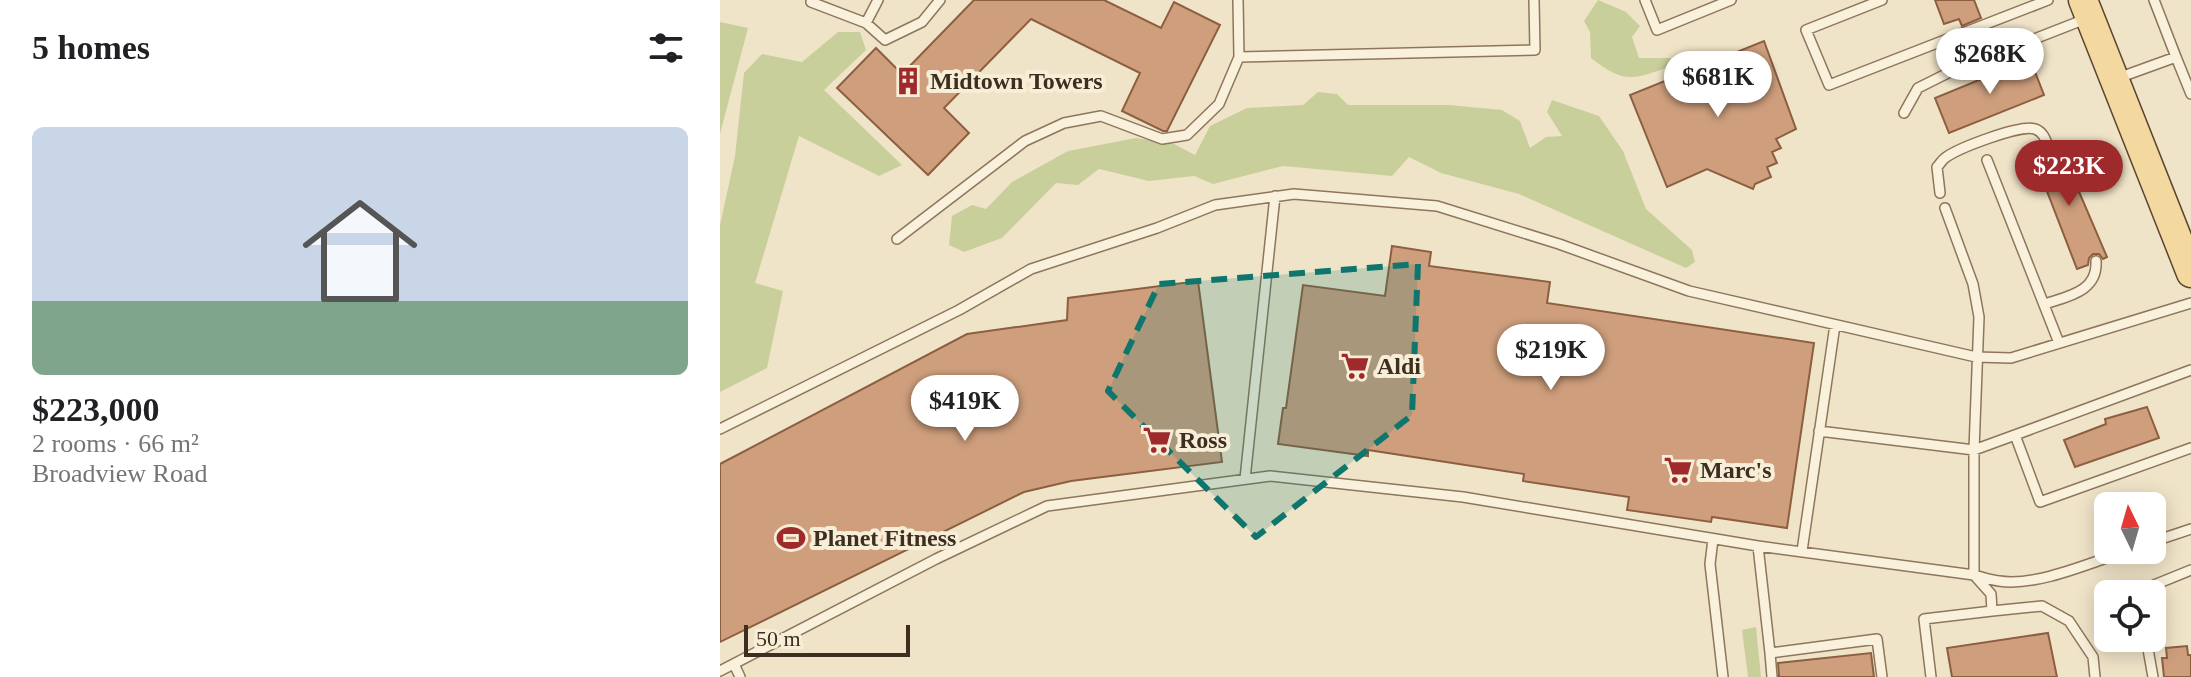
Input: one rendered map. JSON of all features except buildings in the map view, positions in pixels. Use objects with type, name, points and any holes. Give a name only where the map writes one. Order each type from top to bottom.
[{"type":"main road","points":[[2087,9],[2191,273]]},
{"type":"lane","points":[[866,23],[878,0]]},
{"type":"lane","points":[[808,1],[866,23],[885,40],[922,22],[940,0]]},
{"type":"lane","points":[[897,239],[1025,141],[1064,123],[1101,116],[1162,139],[1187,135],[1219,104],[1239,57],[1238,0]]},
{"type":"lane","points":[[1239,57],[1535,50],[1534,0]]},
{"type":"lane","points":[[1645,0],[1657,30],[1731,0]]},
{"type":"lane","points":[[1882,0],[1806,30],[1829,85],[2048,0]]},
{"type":"lane","points":[[2154,0],[2191,94]]},
{"type":"lane","points":[[1904,113],[1918,88],[2087,9]]},
{"type":"lane","points":[[2115,79],[2176,57]]},
{"type":"lane","points":[[1940,193],[1937,167],[1946,157],[1958,152],[2017,130],[2033,128],[2042,133],[2049,149]]},
{"type":"lane","points":[[1987,160],[2059,343]]},
{"type":"lane","points":[[720,429],[959,310],[1031,269],[1157,228],[1215,205],[1294,194],[1437,206],[1559,244],[1689,291],[1976,357],[2011,358],[2191,303]]},
{"type":"lane","points":[[1245,479],[1275,196]]},
{"type":"lane","points":[[1945,208],[1973,284],[1979,317],[1974,450],[1974,575],[1991,594],[1992,611]]},
{"type":"lane","points":[[2045,304],[2087,288],[2097,273],[2096,261]]},
{"type":"lane","points":[[1802,551],[1835,325]]},
{"type":"lane","points":[[1819,431],[1974,450],[2191,370]]},
{"type":"lane","points":[[2015,435],[2040,502],[2191,448]]},
{"type":"lane","points":[[720,671],[936,559],[1047,506],[1245,479],[1282,477],[1463,497],[1758,546],[1974,575],[2001,582],[2028,580],[2094,562]]},
{"type":"lane","points":[[2166,537],[2191,529]]},
{"type":"lane","points":[[1713,539],[1710,564],[1723,677]]},
{"type":"lane","points":[[1758,546],[1772,677]]},
{"type":"lane","points":[[2166,580],[2191,570]]},
{"type":"lane","points":[[1931,677],[1924,619],[2042,606],[2069,621],[2093,657],[2095,677]]},
{"type":"lane","points":[[1770,653],[1877,639],[1882,677]]},
{"type":"lane","points":[[2149,652],[2153,677]]},
{"type":"lane","points":[[734,664],[740,677]]},
{"type":"highlighted area","points":[[1418,264],[1412,415],[1256,537],[1108,391],[1159,284]]},
{"type":"green space","points":[[1598,0],[1626,12],[1640,26],[1632,37],[1639,58],[1672,58],[1666,68],[1627,77],[1611,72],[1591,58],[1590,32],[1584,21]]},
{"type":"green space","points":[[720,22],[748,28],[720,134]]},
{"type":"green space","points":[[838,32],[860,32],[866,50],[824,90],[902,165],[879,176],[799,136],[755,283],[783,291],[767,368],[720,392],[720,225],[735,156],[744,73],[762,54],[802,62]]},
{"type":"green space","points":[[1318,92],[1337,94],[1348,105],[1449,105],[1502,110],[1520,121],[1530,148],[1546,137],[1562,136],[1547,112],[1552,100],[1599,116],[1623,151],[1646,209],[1692,250],[1695,262],[1686,268],[1519,194],[1441,173],[1409,157],[1392,176],[1283,166],[1213,184],[1194,176],[1149,181],[1099,169],[1078,185],[1056,183],[1002,238],[964,252],[949,245],[952,216],[972,205],[986,209],[1012,182],[1068,151],[1136,138],[1174,144],[1195,155],[1210,126],[1247,108],[1303,105]]},
{"type":"green space","points":[[1756,627],[1761,677],[1748,677],[1742,630]]},
{"type":"place","name":"Midtown Towers","points":[[908,81]]},
{"type":"place","name":"Aldi","points":[[1355,366]]},
{"type":"place","name":"Ross","points":[[1157,440]]},
{"type":"place","name":"Marc's","points":[[1678,470]]},
{"type":"place","name":"Planet Fitness","points":[[791,538]]}]
